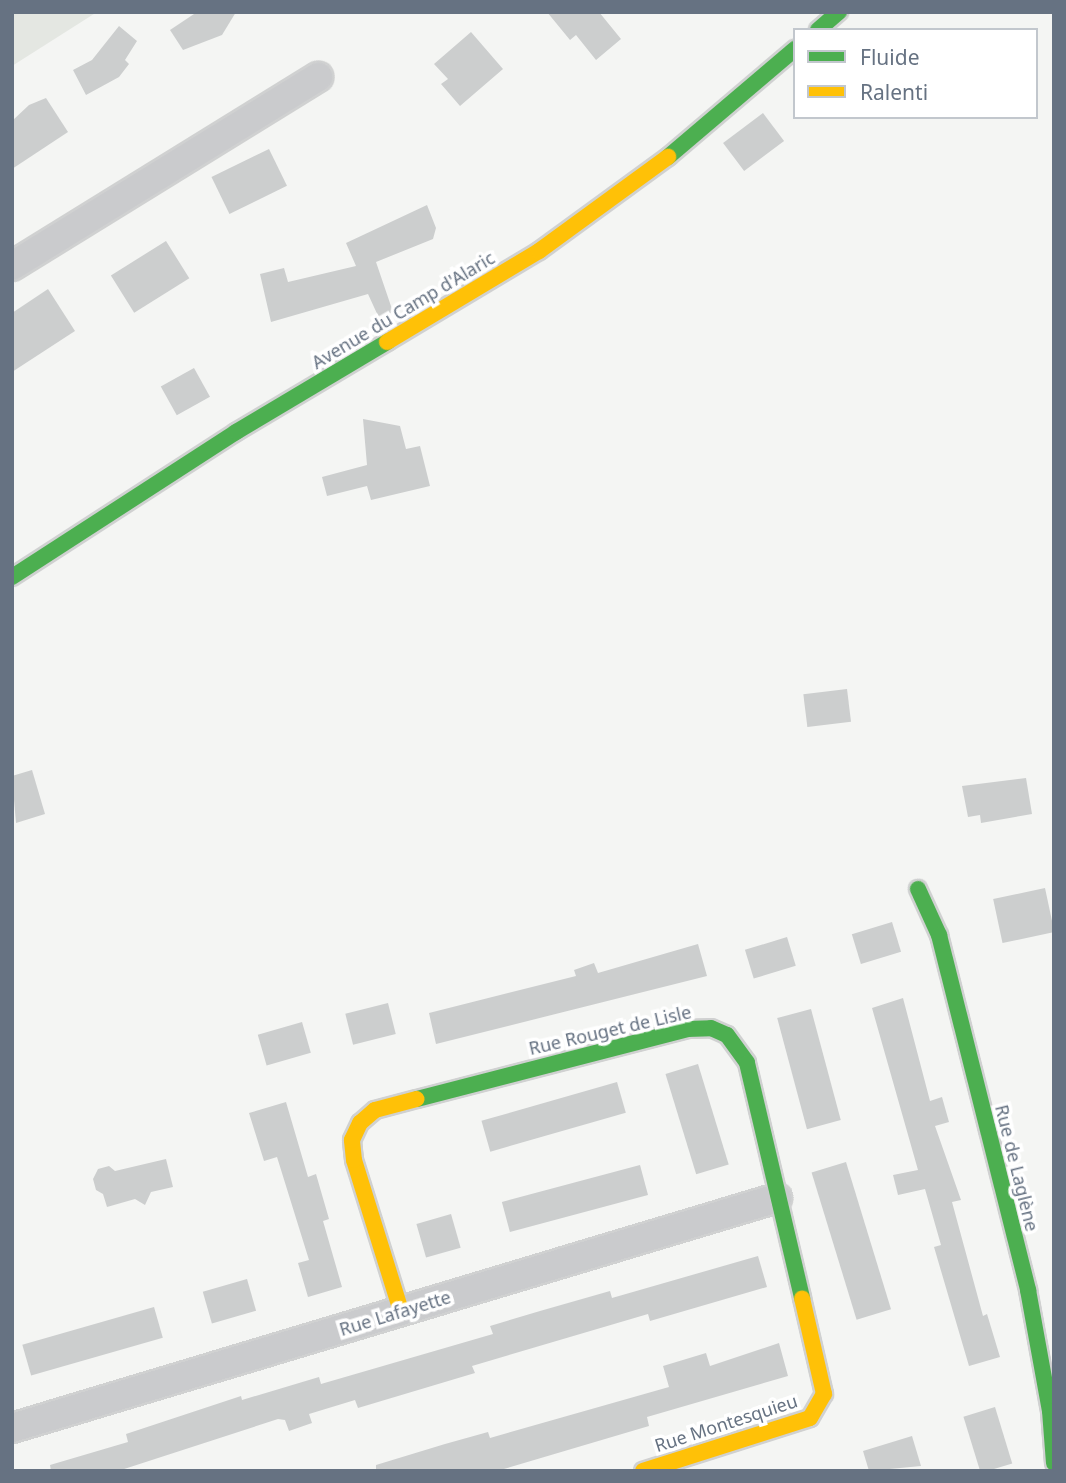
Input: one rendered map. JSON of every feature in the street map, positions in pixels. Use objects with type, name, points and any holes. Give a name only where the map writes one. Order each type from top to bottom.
[{"type":"street","points":[[820,28],[839,12]]},
{"type":"street","name":"Avenue du Camp d'Alaric","points":[[12,577],[236,432],[539,251],[667,158],[793,52]]},
{"type":"street","points":[[12,266],[318,77]]},
{"type":"street","name":"Rue de Laglène","points":[[918,889],[931,910],[945,961],[1028,1290],[1052,1411],[1054,1463]]},
{"type":"street","name":"Rue Rouget de Lisle","points":[[401,1311],[354,1160],[352,1140],[360,1124],[375,1110],[394,1102],[687,1029],[711,1028],[727,1035],[747,1063],[777,1198],[822,1373],[824,1394],[818,1407]]},
{"type":"street","name":"Rue Lafayette","points":[[12,1428],[777,1198]]},
{"type":"street","name":"Rue Montesquieu","points":[[643,1471],[798,1424],[818,1407]]},
{"type":"shaded area","points":[[12,12],[97,12],[12,66]]},
{"type":"building","points":[[197,12],[236,12],[222,35],[183,50],[170,30]]},
{"type":"building","points":[[547,12],[599,12],[621,39],[596,60],[576,35],[570,40]]},
{"type":"building","points":[[119,26],[137,41],[125,60],[129,64],[119,77],[86,95],[73,70],[92,60]]},
{"type":"building","points":[[471,32],[503,69],[460,106],[441,84],[448,79],[434,64]]},
{"type":"building","points":[[46,98],[68,132],[12,169],[12,121],[29,105]]},
{"type":"building","points":[[763,113],[784,141],[744,171],[723,143]]},
{"type":"building","points":[[269,149],[287,186],[229,214],[211,177]]},
{"type":"building","points":[[427,205],[436,228],[433,239],[376,262],[393,312],[379,318],[368,294],[271,322],[260,274],[284,268],[288,282],[356,266],[346,243]]},
{"type":"building","points":[[166,241],[189,278],[134,313],[111,275]]},
{"type":"building","points":[[48,289],[75,331],[12,372],[12,313]]},
{"type":"building","points":[[194,368],[210,397],[177,415],[161,386]]},
{"type":"building","points":[[363,419],[400,426],[406,449],[420,446],[430,486],[371,500],[367,486],[327,496],[322,477],[367,465]]},
{"type":"building","points":[[847,689],[851,722],[807,727],[803,694]]},
{"type":"building","points":[[32,770],[45,814],[16,823],[12,776]]},
{"type":"building","points":[[1026,778],[1032,814],[981,823],[980,815],[968,817],[962,786]]},
{"type":"building","points":[[1045,888],[1054,932],[1003,943],[993,899]]},
{"type":"building","points":[[892,922],[901,952],[861,964],[852,934]]},
{"type":"building","points":[[787,937],[796,966],[754,979],[745,950]]},
{"type":"building","points":[[698,944],[707,976],[436,1044],[429,1013],[576,976],[574,970],[594,963],[598,973]]},
{"type":"building","points":[[903,998],[930,1101],[942,1097],[949,1122],[935,1126],[961,1200],[952,1202],[983,1316],[987,1314],[1000,1357],[969,1366],[934,1247],[941,1245],[925,1189],[898,1195],[893,1175],[918,1170],[872,1008]]},
{"type":"building","points":[[388,1003],[396,1034],[353,1045],[345,1014]]},
{"type":"building","points":[[811,1009],[841,1120],[807,1129],[777,1018]]},
{"type":"building","points":[[302,1022],[311,1053],[267,1065],[258,1035]]},
{"type":"building","points":[[698,1064],[729,1164],[696,1174],[665,1074]]},
{"type":"building","points":[[617,1082],[626,1113],[490,1152],[481,1121]]},
{"type":"building","points":[[286,1102],[308,1177],[316,1174],[329,1219],[323,1221],[342,1287],[308,1297],[298,1263],[309,1260],[277,1157],[264,1161],[249,1113]]},
{"type":"building","points":[[166,1159],[173,1187],[151,1192],[145,1205],[135,1199],[107,1207],[103,1194],[96,1190],[93,1179],[98,1169],[109,1166],[115,1171]]},
{"type":"building","points":[[846,1162],[891,1309],[857,1320],[812,1173]]},
{"type":"building","points":[[640,1165],[648,1195],[510,1232],[502,1202]]},
{"type":"building","points":[[451,1214],[461,1248],[426,1258],[416,1224]]},
{"type":"building","points":[[758,1256],[767,1287],[650,1321],[648,1314],[472,1366],[475,1373],[358,1408],[355,1400],[309,1414],[312,1423],[289,1431],[285,1420],[278,1419],[118,1471],[51,1471],[50,1465],[128,1442],[126,1434],[241,1396],[242,1400],[319,1377],[321,1384],[493,1334],[490,1326],[540,1311],[610,1291],[612,1298]]},
{"type":"building","points":[[247,1279],[256,1311],[212,1323],[203,1292]]},
{"type":"building","points":[[154,1307],[163,1338],[31,1376],[22,1345]]},
{"type":"building","points":[[779,1343],[788,1376],[647,1417],[649,1426],[497,1471],[376,1471],[376,1465],[445,1444],[488,1432],[490,1438],[669,1387],[663,1366],[706,1353],[710,1366]]},
{"type":"building","points":[[995,1407],[1012,1463],[980,1471],[963,1417]]},
{"type":"building","points":[[912,1436],[921,1466],[869,1471],[863,1451]]},
{"type":"traffic: fast","points":[[820,28],[839,12]]},
{"type":"traffic: fast","points":[[668,157],[793,51]]},
{"type":"traffic: fast","points":[[12,577],[236,432],[387,342]]},
{"type":"traffic: fast","points":[[918,889],[939,935],[1028,1290],[1050,1411],[1054,1463]]},
{"type":"traffic: fast","points":[[417,1099],[687,1029],[711,1028],[727,1035],[747,1063],[802,1298]]},
{"type":"traffic: slow","points":[[387,342],[539,251],[668,157]]},
{"type":"traffic: slow","points":[[401,1311],[354,1160],[352,1140],[360,1123],[375,1110],[417,1099]]},
{"type":"traffic: slow","points":[[643,1471],[810,1418],[824,1394],[802,1298]]}]
